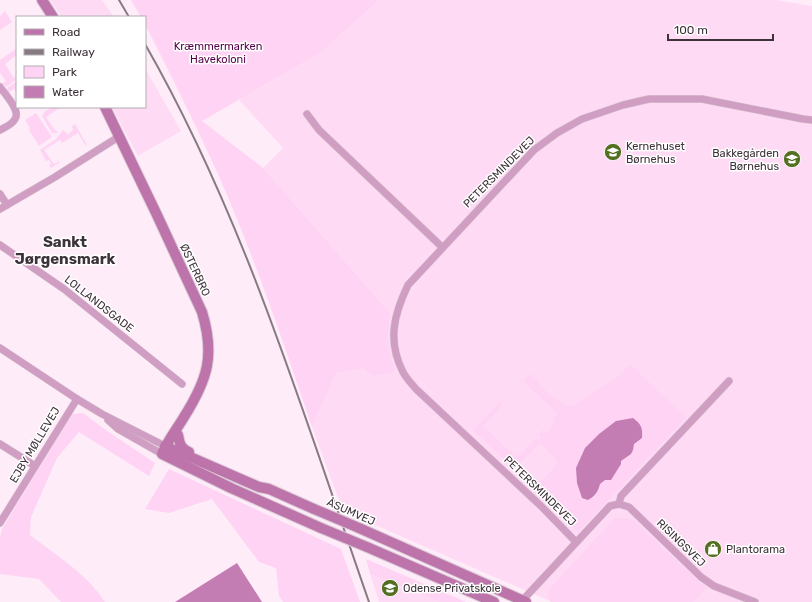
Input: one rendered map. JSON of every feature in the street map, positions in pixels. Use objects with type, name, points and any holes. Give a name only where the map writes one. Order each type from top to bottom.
[{"type":"street","points":[[42,0],[52,16]]},
{"type":"street","points":[[0,87],[17,111],[16,118],[12,123],[0,130]]},
{"type":"street","name":"PETERSMINDEVEJ","points":[[576,542],[542,507],[416,389],[403,372],[394,349],[394,327],[399,303],[408,285],[534,150],[557,133],[582,119],[623,105],[650,99],[674,98],[702,99],[812,120]]},
{"type":"street","name":"ØSTERBRO","points":[[106,108],[202,312],[207,329],[209,358],[205,376],[166,451]]},
{"type":"street","points":[[307,114],[319,130],[442,247]]},
{"type":"street","points":[[0,209],[55,177],[120,136]]},
{"type":"street","points":[[0,194],[7,205]]},
{"type":"street","name":"LOLLANDSGADE","points":[[0,245],[64,289],[182,384]]},
{"type":"street","points":[[0,348],[102,414],[118,430],[166,451],[231,488],[494,602]]},
{"type":"street","name":"PETERSMINDEVEJ","points":[[523,601],[610,506],[619,504],[622,494],[729,381]]},
{"type":"street","name":"EJBY MØLLEVEJ","points":[[0,524],[2,515],[77,399]]},
{"type":"street","name":"ØSTERBRO","points":[[166,451],[182,428],[184,418]]},
{"type":"street","points":[[178,435],[182,449],[269,489]]},
{"type":"street","points":[[0,444],[35,466]]},
{"type":"street","name":"ÅSUMVEJ","points":[[166,451],[259,487],[269,489],[523,601]]},
{"type":"street","name":"RISINGSVEJ","points":[[619,504],[629,507],[701,577],[714,586],[755,602]]},
{"type":"shaded area","points":[[50,0],[102,0],[113,16],[61,16]]},
{"type":"shaded area","points":[[379,0],[776,0],[812,6],[812,602],[552,602],[343,511],[312,427],[336,373],[364,367],[395,372],[388,343],[390,313],[263,168],[283,148],[239,100],[320,53]]},
{"type":"shaded area","points":[[146,70],[181,131],[138,156],[113,108],[146,108]]},
{"type":"shaded area","name":"Odense Privatskole","points":[[370,574],[440,602],[379,602]]},
{"type":"green space","name":"Kræmmermarken Havekoloni","points":[[131,0],[379,0],[320,53],[202,121],[263,168],[390,313],[388,343],[395,372],[373,376],[364,368],[336,373],[312,427],[268,300],[229,199],[218,173],[146,26],[146,16],[140,16]]},
{"type":"green space","points":[[5,11],[12,22],[0,30],[0,16]]},
{"type":"green space","points":[[16,49],[16,56],[5,64],[14,78],[16,76],[16,80],[6,87],[5,85],[3,87],[1,84],[6,81],[0,73],[0,60]]},
{"type":"green space","points":[[16,82],[16,92],[14,89],[8,93],[6,91],[8,90],[7,88]]},
{"type":"green space","points":[[51,108],[60,108],[46,117],[54,129],[59,133],[52,133],[42,116],[45,111]]},
{"type":"green space","points":[[36,113],[52,137],[39,146],[29,130],[30,128],[25,120]]},
{"type":"green space","points":[[75,124],[87,145],[86,146],[78,133],[62,143],[60,140],[44,150],[54,164],[59,161],[60,162],[51,168],[49,165],[51,164],[49,160],[46,161],[40,150],[56,139],[63,130],[68,134],[73,130],[72,126]]},
{"type":"green space","points":[[630,364],[686,418],[578,532],[519,474],[521,472],[532,480],[542,481],[556,465],[557,460],[540,443],[514,469],[473,430],[500,402],[503,405],[483,426],[517,458],[536,438],[539,441],[541,438],[538,435],[543,430],[545,432],[551,429],[554,423],[553,419],[558,414],[523,381],[530,374],[555,399],[561,403],[574,406],[619,376]]},
{"type":"green space","points":[[83,413],[155,463],[149,476],[79,432],[57,458],[31,517],[30,535],[80,574],[98,592],[105,602],[61,602],[39,579],[0,574],[0,536],[2,529],[72,414]]},
{"type":"green space","points":[[169,469],[341,549],[360,602],[283,602],[279,596],[276,568],[259,562],[212,499],[169,513],[145,509]]},
{"type":"green space","points":[[615,518],[632,519],[706,588],[693,602],[550,601],[548,591]]},
{"type":"green space","points":[[366,559],[466,602],[440,602],[370,574]]},
{"type":"water","points":[[633,418],[641,426],[642,438],[634,444],[631,454],[621,461],[621,464],[611,480],[605,480],[600,484],[596,494],[588,500],[582,498],[577,483],[576,468],[585,448],[599,434],[616,421]]},
{"type":"water","points":[[237,563],[262,602],[175,602]]},
{"type":"railway","points":[[119,0],[128,16]]},
{"type":"railway","points":[[146,46],[181,110],[213,178],[242,248],[270,318],[369,602]]},
{"type":"place","name":"Kernehuset Børnehus","points":[[613,152]]},
{"type":"place","name":"Bakkegården Børnehus","points":[[792,159]]},
{"type":"place","name":"Plantorama","points":[[713,549]]},
{"type":"place","name":"Odense Privatskole","points":[[390,588]]},
{"type":"district","name":"Sankt Jørgensmark","points":[[65,250]]}]
